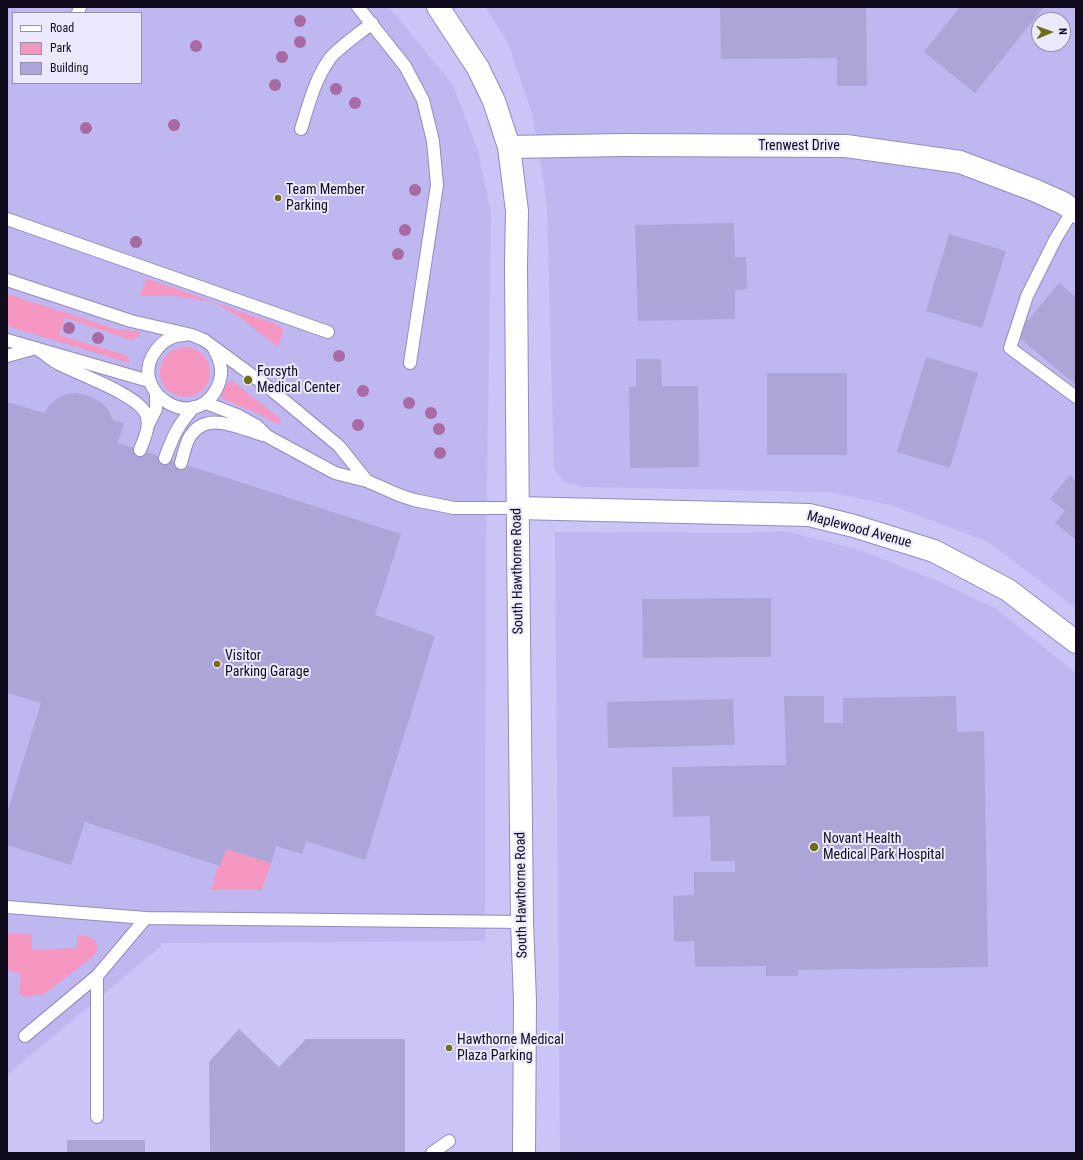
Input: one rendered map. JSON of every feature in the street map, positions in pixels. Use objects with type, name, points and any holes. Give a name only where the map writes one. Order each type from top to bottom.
[{"type":"main road","name":"South Hawthorne Road","points":[[438,7],[478,68],[494,101],[509,147],[517,211],[522,922],[525,1001],[524,1153]]},
{"type":"main road","name":"Trenwest Drive","points":[[509,147],[624,145],[846,146],[960,162],[1034,190],[1063,203],[1074,211]]},
{"type":"main road","name":"Maplewood Avenue","points":[[518,508],[808,515],[854,526],[934,551],[1008,590],[1076,642]]},
{"type":"lane","points":[[358,7],[405,66],[423,100],[433,141],[437,185],[410,363]]},
{"type":"lane","points":[[301,129],[314,90],[324,68],[332,56],[372,23]]},
{"type":"lane","points":[[1074,211],[1055,240],[1027,296],[1010,348],[1076,398]]},
{"type":"lane","points":[[7,219],[328,332]]},
{"type":"lane","points":[[7,280],[131,321],[192,335],[204,340],[268,387],[339,446],[367,481]]},
{"type":"lane","points":[[192,335],[180,335],[168,339],[158,347],[151,358],[149,381],[156,393],[171,405],[181,408],[206,404],[237,415],[257,426],[267,436]]},
{"type":"lane","points":[[7,340],[149,381]]},
{"type":"lane","points":[[7,356],[36,348]]},
{"type":"lane","points":[[36,348],[59,364],[96,380],[140,406],[146,414],[148,425]]},
{"type":"lane","points":[[206,404],[219,384],[222,372],[220,360],[213,348]]},
{"type":"lane","points":[[140,450],[148,425],[156,410],[156,393]]},
{"type":"lane","points":[[165,458],[174,434],[181,422],[194,407]]},
{"type":"lane","points":[[181,464],[188,441],[192,433],[200,425],[212,422],[223,423],[267,436],[335,473],[367,481],[414,500],[454,508],[518,508]]},
{"type":"lane","points":[[7,907],[146,918],[522,922]]},
{"type":"lane","points":[[25,1036],[97,976],[146,918]]},
{"type":"lane","points":[[97,976],[97,1117]]},
{"type":"lane","points":[[432,1153],[449,1141]]},
{"type":"shaded area","name":"Forsyth Medical Center","points":[[7,7],[389,7],[453,85],[478,151],[491,212],[486,549],[485,941],[161,943],[161,946],[7,1075]]},
{"type":"shaded area","points":[[485,7],[1076,7],[1076,609],[988,542],[891,505],[829,492],[585,487],[565,483],[554,469],[547,205],[533,116],[508,43]]},
{"type":"shaded area","name":"Novant Health Medical Park Hospital","points":[[784,531],[863,551],[940,582],[995,608],[1076,673],[1076,1153],[560,1153],[555,532],[748,533]]},
{"type":"green space","points":[[148,279],[281,326],[283,332],[278,347],[238,316],[213,302],[174,296],[139,296],[146,280]]},
{"type":"green space","points":[[7,294],[116,329],[141,332],[137,338],[131,340],[65,318],[59,335],[128,356],[129,363],[7,326]]},
{"type":"green space","points":[[180,347],[190,347],[203,354],[210,367],[210,377],[203,390],[190,397],[180,397],[171,393],[164,386],[160,377],[160,367],[164,358],[171,351]]},
{"type":"green space","points":[[231,380],[279,418],[281,420],[280,423],[277,424],[259,414],[223,399],[221,394]]},
{"type":"green space","points":[[226,849],[271,863],[262,890],[211,890],[218,866],[220,866]]},
{"type":"green space","points":[[7,933],[32,934],[32,950],[77,948],[77,935],[91,938],[95,941],[98,947],[93,957],[44,994],[27,997],[22,996],[19,993],[21,974],[7,970]]},
{"type":"building","points":[[720,7],[866,7],[867,86],[837,86],[837,58],[721,59]]},
{"type":"building","points":[[960,7],[1044,7],[1040,12],[1031,12],[1031,23],[975,93],[924,52]]},
{"type":"building","points":[[734,223],[735,257],[746,257],[747,289],[735,290],[735,319],[638,321],[635,225]]},
{"type":"building","points":[[949,234],[1006,251],[982,328],[926,311]]},
{"type":"building","points":[[1059,283],[1076,297],[1076,385],[1016,335]]},
{"type":"building","points":[[926,357],[978,373],[950,468],[897,452]]},
{"type":"building","points":[[636,359],[661,359],[662,386],[698,386],[699,467],[630,468],[629,387],[636,387]]},
{"type":"building","points":[[767,373],[847,373],[847,455],[767,455]]},
{"type":"building","name":"Visitor Parking Garage","points":[[76,393],[86,395],[102,403],[107,408],[113,420],[124,423],[118,443],[401,534],[375,615],[435,636],[365,860],[306,841],[302,854],[276,846],[271,863],[226,849],[220,866],[85,822],[71,865],[7,845],[7,813],[41,703],[7,693],[7,402],[44,413],[50,404],[58,398],[67,394]]},
{"type":"building","points":[[1070,475],[1076,481],[1076,540],[1055,523],[1065,511],[1050,499]]},
{"type":"building","points":[[771,598],[771,657],[643,658],[642,599]]},
{"type":"building","points":[[784,696],[824,696],[824,723],[843,723],[843,698],[956,696],[957,732],[984,731],[988,967],[798,970],[798,976],[766,976],[766,966],[695,967],[694,941],[674,942],[673,896],[694,895],[694,872],[735,872],[735,861],[711,861],[710,816],[673,817],[672,767],[786,765]]},
{"type":"building","points":[[733,699],[735,745],[608,748],[607,702]]},
{"type":"building","points":[[239,1029],[279,1067],[306,1039],[405,1039],[405,1153],[210,1153],[209,1062]]},
{"type":"building","points":[[67,1140],[145,1140],[145,1153],[67,1153]]},
{"type":"place","name":"Team Member Parking","points":[[278,198]]},
{"type":"place","name":"Forsyth Medical Center","points":[[248,380]]},
{"type":"place","name":"Visitor Parking Garage","points":[[217,664]]},
{"type":"place","name":"Novant Health Medical Park Hospital","points":[[814,847]]},
{"type":"place","name":"Hawthorne Medical Plaza Parking","points":[[449,1048]]}]
